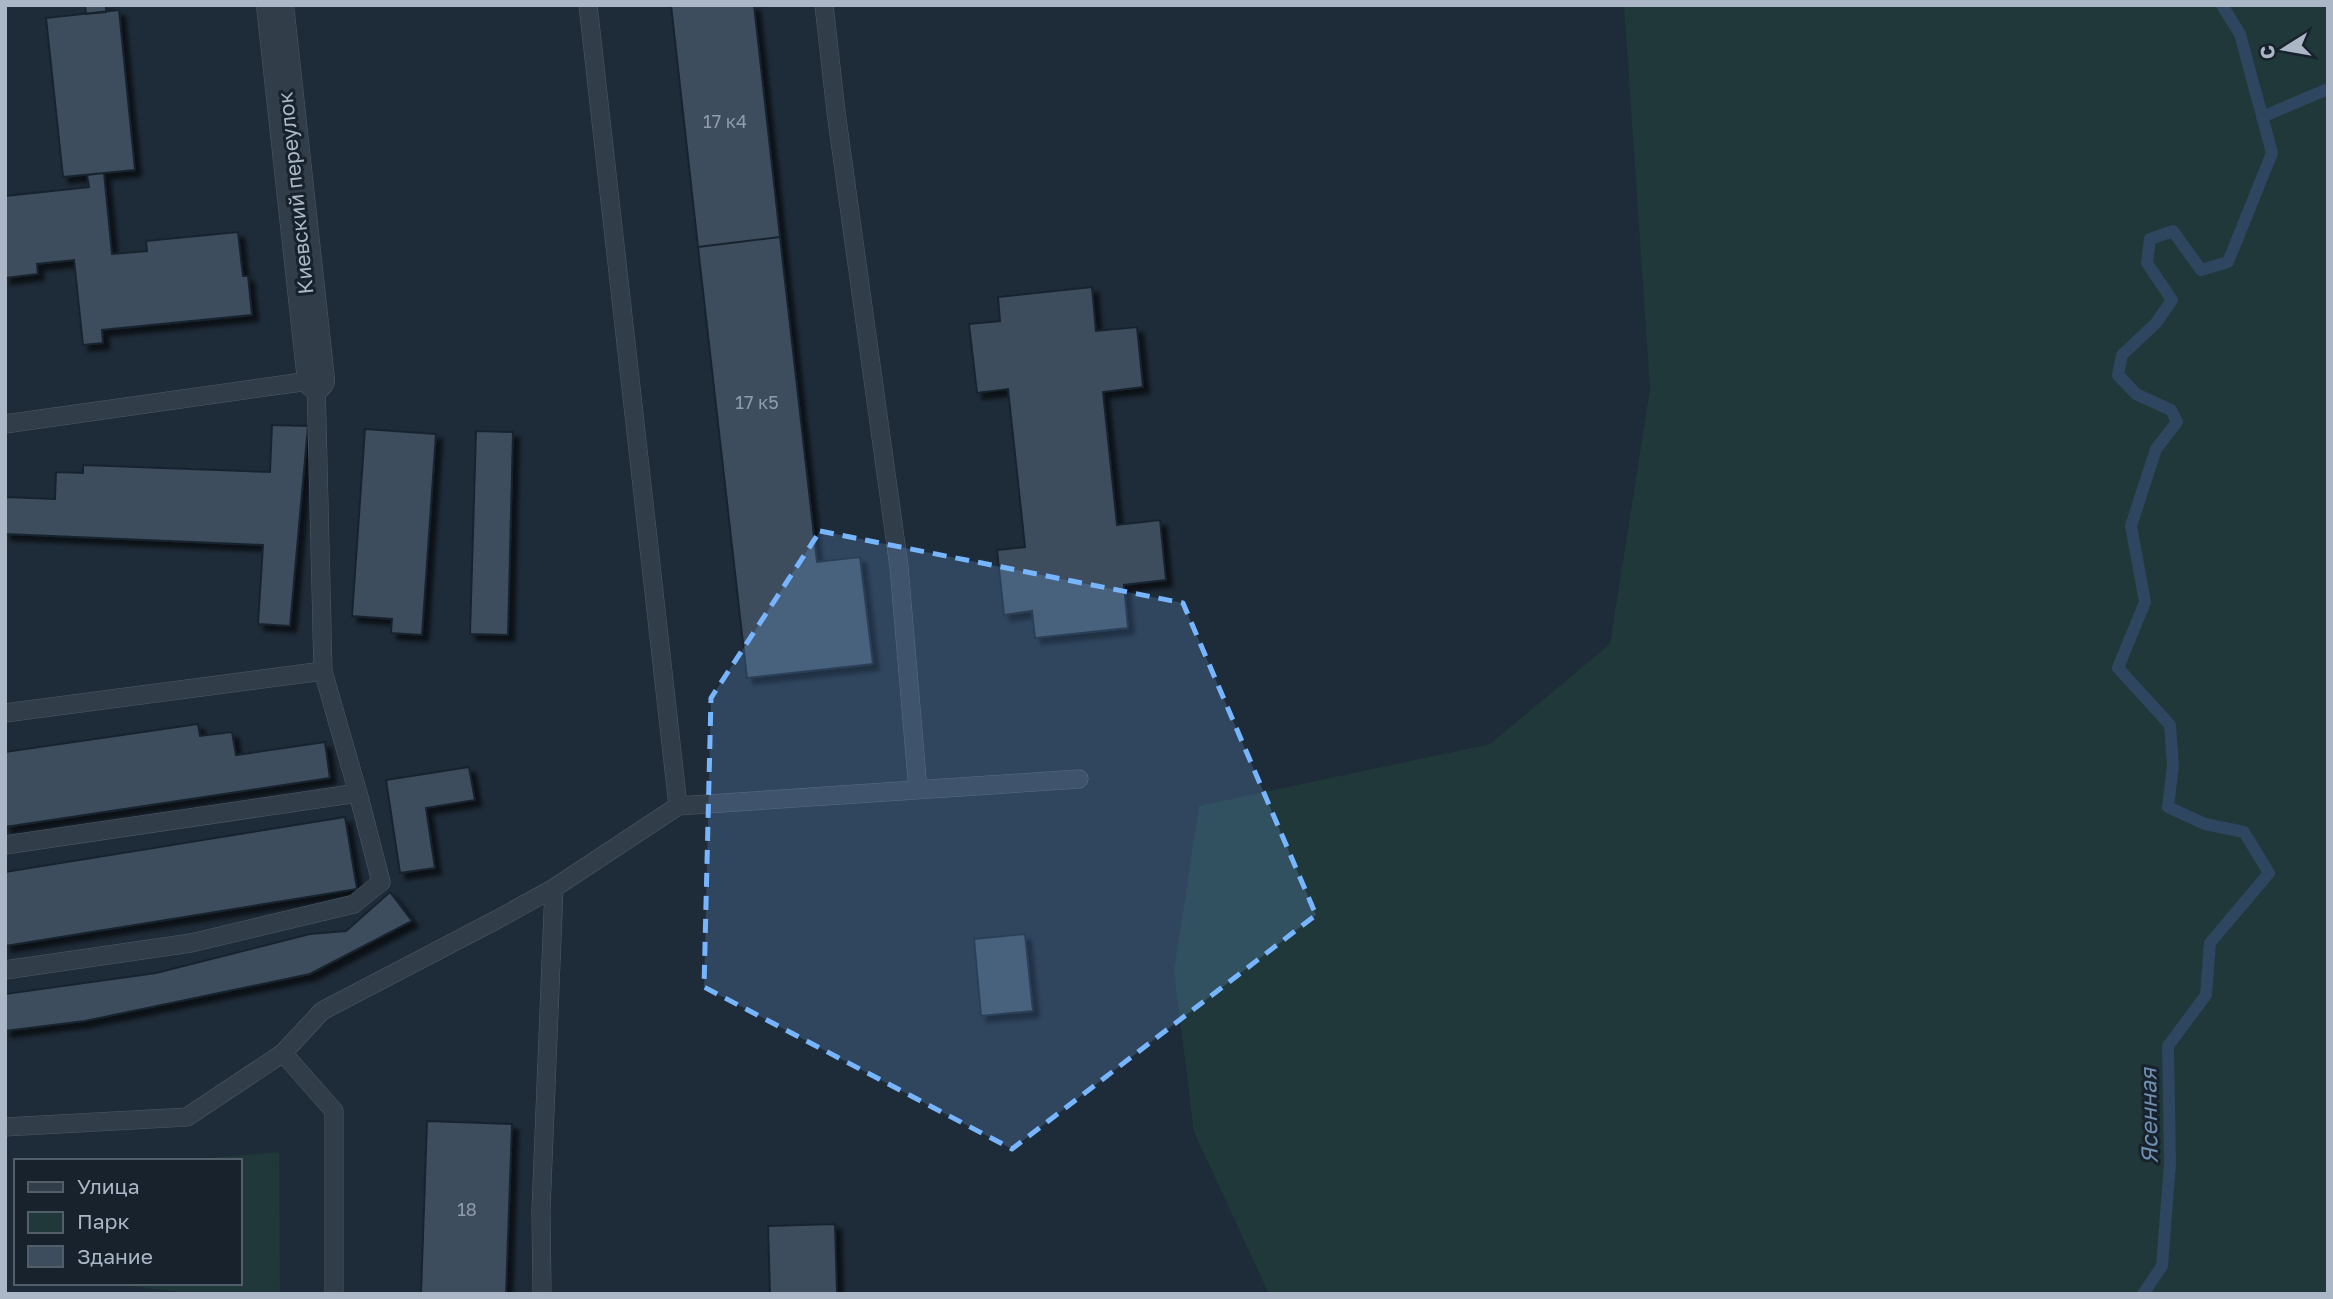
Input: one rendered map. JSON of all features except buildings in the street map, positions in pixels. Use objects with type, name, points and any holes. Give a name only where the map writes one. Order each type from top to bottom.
[{"type":"street","name":"Киевский переулок","points":[[275,5],[316,380]]},
{"type":"lane","points":[[588,5],[678,806]]},
{"type":"lane","points":[[824,5],[836,112],[899,567],[918,790]]},
{"type":"lane","points":[[5,424],[316,380],[323,671],[381,882],[354,904],[191,943],[5,970]]},
{"type":"lane","points":[[5,713],[323,671]]},
{"type":"lane","points":[[5,1127],[187,1117],[283,1053],[321,1011],[554,888],[678,806],[1079,779]]},
{"type":"lane","points":[[5,845],[358,793]]},
{"type":"lane","points":[[542,1294],[541,1210],[554,888]]},
{"type":"lane","points":[[283,1053],[334,1111],[334,1294]]},
{"type":"highlighted area","points":[[820,531],[1183,603],[1316,915],[1012,1149],[704,987],[711,698]]},
{"type":"green space","points":[[1624,5],[2328,5],[2328,1294],[1269,1294],[1194,1132],[1174,971],[1199,806],[1490,744],[1610,644],[1650,389]]},
{"type":"green space","points":[[279,1152],[280,1294],[196,1294],[123,1285],[242,1285],[242,1159],[194,1159]]},
{"type":"waterway","name":"Ясенная","points":[[2143,1294],[2162,1266],[2170,1164],[2168,1046],[2206,995],[2210,943],[2269,873],[2244,832],[2205,824],[2168,807],[2173,766],[2170,725],[2118,668],[2145,602],[2131,526],[2156,449],[2177,422],[2171,410],[2136,394],[2118,375],[2122,355],[2156,323],[2172,300],[2147,263],[2150,239],[2173,231],[2201,270],[2228,262],[2272,153],[2240,34],[2222,5]]},
{"type":"waterway","points":[[2262,117],[2328,89]]}]
